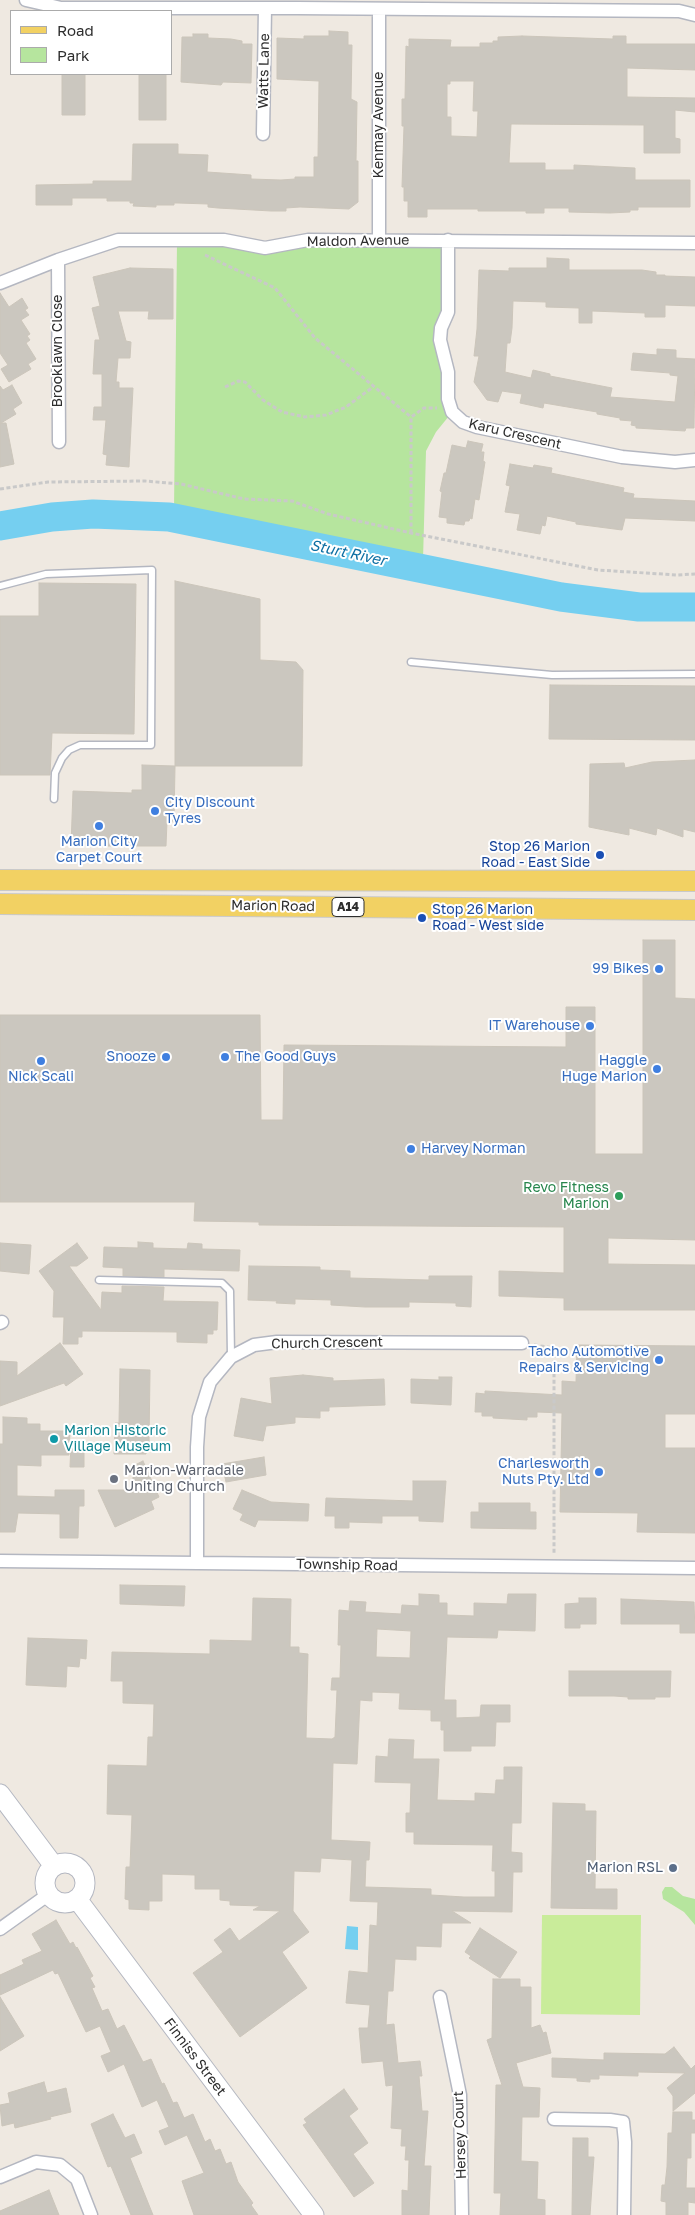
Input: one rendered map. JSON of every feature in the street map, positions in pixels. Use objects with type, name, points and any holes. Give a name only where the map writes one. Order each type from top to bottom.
[{"type":"main road","name":"Marion Road","points":[[0,880],[695,881]]},
{"type":"main road","name":"Marion Road","points":[[0,904],[695,910]]},
{"type":"street","points":[[26,0],[61,4],[265,8],[297,4],[380,10],[529,5],[679,11],[695,15]]},
{"type":"street","name":"Watts Lane","points":[[263,134],[265,8]]},
{"type":"street","name":"Kenmay Avenue","points":[[379,240],[380,10]]},
{"type":"street","name":"Maldon Avenue","points":[[0,283],[58,260],[118,240],[224,240],[265,248],[308,240],[695,243]]},
{"type":"street","name":"Karu Crescent","points":[[448,240],[448,312],[441,328],[440,340],[448,372],[448,399],[452,412],[463,422],[477,427],[622,457],[675,462],[695,460]]},
{"type":"street","name":"Brooklawn Close","points":[[58,260],[59,442]]},
{"type":"street","name":"Church Crescent","points":[[196,1563],[199,1417],[210,1382],[231,1357],[254,1345],[277,1342],[522,1343]]},
{"type":"street","name":"Township Road","points":[[0,1562],[695,1568]]},
{"type":"street","points":[[0,1794],[54,1866]]},
{"type":"street","points":[[67,1863],[79,1869],[85,1881],[84,1888],[77,1899],[72,1902],[62,1903],[48,1894],[45,1882],[46,1876],[54,1866],[67,1863]]},
{"type":"street","points":[[0,1928],[48,1894]]},
{"type":"street","name":"Finniss Street","points":[[77,1899],[314,2215]]},
{"type":"street","name":"Hersey Court","points":[[440,1997],[460,2094],[462,2215]]},
{"type":"street","points":[[554,2119],[623,2122],[625,2142],[624,2215]]},
{"type":"street","points":[[0,2177],[36,2162],[60,2165],[77,2179],[91,2215]]},
{"type":"lane","points":[[0,586],[46,574],[152,570],[151,745],[80,745],[69,750],[62,758],[55,773],[54,799]]},
{"type":"lane","points":[[410,662],[552,676],[695,674]]},
{"type":"lane","points":[[99,1280],[222,1283],[230,1291],[231,1357]]},
{"type":"path","points":[[202,253],[276,288],[315,338],[410,417]]},
{"type":"path","points":[[225,387],[238,381],[245,382],[263,400],[282,412],[305,416],[326,415],[346,407],[373,387]]},
{"type":"path","points":[[410,417],[424,408],[438,408],[452,412]]},
{"type":"path","points":[[410,417],[411,533]]},
{"type":"path","points":[[0,489],[48,482],[145,481],[181,484],[244,498],[292,501],[328,514],[411,533],[598,570],[677,575],[695,574]]},
{"type":"path","points":[[522,1343],[554,1348],[554,1567]]},
{"type":"green space","points":[[177,243],[442,244],[443,373],[449,416],[436,432],[426,451],[423,560],[174,510]]},
{"type":"green space","points":[[665,1887],[672,1887],[683,1896],[695,1899],[695,1925],[684,1912],[663,1899],[662,1892]]},
{"type":"green space","points":[[542,1915],[641,1915],[640,2015],[541,2014]]},
{"type":"water","points":[[347,1926],[358,1927],[358,1950],[345,1949]]},
{"type":"building","points":[[329,31],[348,32],[348,45],[352,45],[351,99],[357,102],[356,161],[358,161],[358,202],[349,209],[300,207],[286,208],[286,211],[271,211],[208,207],[208,204],[178,203],[174,203],[174,205],[156,205],[156,207],[133,206],[134,203],[130,203],[130,201],[107,201],[107,198],[72,198],[72,205],[36,205],[36,185],[93,184],[93,181],[132,181],[133,144],[178,144],[178,154],[208,155],[207,172],[251,175],[251,179],[281,180],[295,179],[295,177],[314,177],[314,157],[318,157],[319,81],[277,79],[277,38],[304,39],[304,36],[329,36]]},
{"type":"building","points":[[193,34],[208,34],[208,38],[231,39],[242,41],[242,44],[252,44],[251,83],[223,82],[221,85],[181,82],[182,37],[193,37]]},
{"type":"building","points":[[613,36],[626,36],[626,44],[695,44],[695,70],[627,68],[627,97],[695,98],[695,112],[675,110],[675,138],[680,139],[680,153],[644,153],[644,125],[511,124],[509,163],[545,163],[545,170],[574,170],[574,165],[635,168],[635,180],[690,180],[690,207],[638,207],[638,210],[630,210],[630,212],[610,213],[569,212],[569,208],[544,208],[544,213],[478,211],[478,209],[427,209],[427,217],[408,217],[408,201],[404,201],[404,187],[402,187],[404,126],[402,126],[402,99],[405,99],[406,46],[409,47],[409,39],[451,40],[450,47],[480,47],[480,43],[498,41],[498,37],[613,39]],"holes":[[[450,81],[474,81],[473,111],[478,111],[477,137],[451,136],[451,117],[447,117],[447,84],[450,84]]]},
{"type":"building","points":[[62,75],[85,75],[85,115],[62,115]]},
{"type":"building","points":[[139,75],[166,75],[166,120],[139,120]]},
{"type":"building","points":[[547,258],[569,259],[569,270],[642,270],[656,272],[656,275],[695,277],[695,306],[665,305],[665,317],[645,317],[645,313],[592,311],[592,323],[579,323],[579,308],[546,307],[546,302],[513,301],[512,328],[510,343],[507,343],[505,372],[531,378],[533,370],[550,374],[550,376],[612,388],[610,397],[675,402],[678,376],[670,375],[670,373],[631,370],[633,353],[657,355],[657,349],[676,350],[676,358],[695,359],[694,428],[686,428],[685,431],[636,428],[636,426],[631,425],[632,421],[620,420],[620,418],[597,414],[597,412],[544,403],[543,408],[520,403],[522,394],[502,391],[498,402],[487,400],[474,382],[479,356],[474,356],[479,270],[509,271],[509,268],[547,268]]},
{"type":"building","points":[[130,268],[173,269],[173,319],[148,319],[149,311],[118,311],[126,341],[131,342],[130,358],[118,358],[116,382],[119,382],[119,388],[133,388],[129,467],[106,465],[107,455],[103,454],[106,420],[93,420],[94,407],[102,407],[102,374],[93,374],[95,340],[100,340],[92,308],[100,306],[93,277]]},
{"type":"building","points":[[0,293],[9,307],[22,298],[28,308],[25,310],[29,315],[21,320],[30,334],[27,336],[30,340],[26,343],[36,359],[28,364],[31,369],[9,382],[1,369],[8,365],[0,353]]},
{"type":"building","points":[[12,385],[22,403],[13,409],[16,414],[1,423],[6,423],[14,464],[0,467],[0,386],[3,390]]},
{"type":"building","points":[[468,441],[483,444],[481,452],[484,452],[483,461],[485,462],[479,500],[475,499],[472,519],[470,518],[469,521],[465,521],[464,525],[447,523],[447,518],[439,517],[442,492],[440,491],[444,473],[446,473],[452,445],[466,448]]},
{"type":"building","points":[[510,464],[533,468],[534,465],[552,468],[551,473],[624,488],[623,492],[634,494],[633,498],[695,501],[695,521],[625,518],[622,530],[576,524],[576,522],[547,516],[545,526],[542,525],[540,534],[517,530],[520,514],[505,512],[510,486],[506,485]]},
{"type":"building","points":[[175,581],[260,599],[260,660],[296,662],[303,670],[302,766],[175,766]]},
{"type":"building","points":[[39,583],[136,584],[134,734],[52,733],[50,775],[0,775],[0,616],[39,616]]},
{"type":"building","points":[[550,685],[695,686],[695,740],[549,739]]},
{"type":"building","points":[[695,760],[695,832],[683,829],[683,837],[657,828],[656,835],[629,828],[629,835],[589,827],[590,764],[624,763],[625,768],[652,762]]},
{"type":"building","points":[[142,765],[175,766],[174,821],[167,821],[166,846],[71,846],[73,791],[132,793],[132,790],[142,790]]},
{"type":"building","points":[[643,940],[675,940],[675,998],[695,999],[695,1240],[608,1238],[608,1264],[695,1265],[695,1310],[564,1310],[564,1298],[499,1296],[499,1271],[564,1273],[564,1227],[259,1225],[259,1222],[194,1221],[195,1202],[0,1202],[0,1015],[260,1015],[261,1120],[283,1120],[284,1045],[566,1047],[566,1007],[595,1007],[595,1154],[643,1154]]},
{"type":"building","points":[[138,1242],[153,1243],[153,1248],[187,1249],[188,1243],[202,1244],[202,1249],[240,1250],[239,1271],[164,1269],[164,1277],[123,1276],[123,1268],[103,1267],[104,1247],[138,1248]]},
{"type":"building","points":[[0,1243],[31,1245],[29,1274],[0,1271]]},
{"type":"building","points":[[77,1243],[88,1258],[77,1266],[69,1266],[101,1310],[102,1292],[122,1293],[122,1286],[164,1287],[163,1301],[218,1302],[217,1330],[213,1330],[213,1334],[207,1334],[207,1343],[177,1342],[177,1332],[82,1331],[82,1337],[78,1337],[78,1344],[63,1344],[64,1317],[53,1317],[54,1291],[39,1271]]},
{"type":"building","points":[[249,1266],[320,1267],[320,1270],[350,1271],[350,1278],[429,1280],[429,1276],[472,1276],[471,1307],[456,1306],[456,1303],[409,1302],[409,1307],[365,1307],[331,1305],[331,1300],[295,1299],[295,1304],[248,1300]]},
{"type":"building","points":[[60,1343],[83,1374],[66,1386],[64,1383],[0,1406],[0,1361],[17,1362],[17,1376]]},
{"type":"building","points":[[577,1345],[695,1346],[695,1414],[665,1414],[665,1448],[695,1448],[695,1533],[637,1532],[638,1513],[560,1512],[562,1413],[537,1412],[537,1417],[527,1417],[527,1420],[493,1418],[493,1416],[482,1416],[482,1412],[475,1412],[476,1393],[485,1394],[485,1391],[562,1395],[562,1381],[576,1382]]},
{"type":"building","points":[[120,1369],[150,1370],[149,1445],[146,1445],[146,1454],[114,1454],[115,1423],[119,1423]]},
{"type":"building","points":[[303,1375],[333,1378],[333,1381],[384,1379],[385,1405],[329,1407],[329,1411],[320,1411],[320,1418],[295,1417],[295,1423],[266,1426],[263,1441],[234,1436],[241,1398],[272,1404],[270,1378]]},
{"type":"building","points":[[439,1377],[452,1377],[451,1405],[411,1403],[411,1379],[439,1380]]},
{"type":"building","points":[[3,1417],[27,1418],[27,1424],[40,1424],[40,1431],[70,1431],[69,1455],[41,1455],[41,1466],[17,1465],[17,1496],[55,1497],[55,1490],[84,1490],[84,1506],[79,1506],[78,1538],[60,1538],[60,1514],[18,1513],[15,1532],[0,1532],[0,1444],[3,1444]]},
{"type":"building","points":[[71,1444],[84,1444],[84,1467],[70,1467]]},
{"type":"building","points":[[264,1457],[266,1475],[226,1482],[222,1464]]},
{"type":"building","points":[[143,1461],[159,1497],[151,1501],[154,1509],[115,1527],[98,1490],[133,1490],[133,1466]]},
{"type":"building","points":[[413,1481],[446,1481],[443,1522],[419,1521],[419,1516],[382,1516],[382,1523],[349,1522],[349,1528],[335,1528],[335,1516],[325,1516],[326,1498],[413,1501]]},
{"type":"building","points":[[242,1490],[271,1502],[309,1504],[308,1521],[258,1520],[255,1527],[240,1520],[243,1514],[233,1509]]},
{"type":"building","points":[[479,1503],[530,1503],[530,1512],[536,1512],[536,1529],[471,1528],[471,1512],[479,1512]]},
{"type":"building","points":[[120,1585],[185,1586],[184,1606],[120,1604]]},
{"type":"building","points":[[419,1594],[439,1595],[439,1603],[447,1603],[447,1615],[474,1616],[474,1603],[507,1604],[508,1594],[536,1594],[535,1631],[498,1630],[497,1638],[447,1637],[444,1700],[456,1700],[456,1718],[480,1717],[481,1705],[510,1705],[510,1722],[496,1722],[495,1746],[471,1746],[471,1751],[444,1751],[444,1730],[441,1730],[441,1721],[431,1721],[431,1710],[399,1709],[400,1693],[372,1692],[372,1701],[360,1700],[357,1764],[333,1763],[331,1840],[370,1842],[369,1860],[366,1860],[365,1887],[431,1889],[431,1895],[464,1897],[495,1897],[495,1871],[492,1871],[493,1845],[414,1844],[414,1832],[406,1832],[406,1813],[410,1813],[411,1783],[375,1782],[376,1756],[388,1757],[389,1739],[414,1740],[413,1759],[439,1759],[437,1800],[475,1801],[475,1793],[495,1794],[496,1780],[504,1780],[504,1767],[522,1767],[521,1823],[512,1823],[511,1852],[522,1853],[522,1872],[513,1872],[512,1912],[452,1911],[471,1923],[442,1923],[441,1947],[416,1946],[416,1960],[395,1959],[393,1991],[388,1991],[386,2025],[394,2024],[398,2063],[420,2061],[422,2076],[419,2076],[422,2111],[428,2111],[424,2166],[431,2166],[429,2215],[402,2215],[402,2190],[408,2191],[409,2160],[405,2160],[406,2146],[401,2146],[402,2129],[391,2128],[393,2085],[386,2086],[383,2061],[362,2063],[359,2028],[368,2028],[370,2005],[346,2003],[349,1971],[368,1973],[370,1925],[377,1926],[378,1902],[350,1901],[352,1860],[321,1858],[320,1872],[294,1871],[293,1911],[309,1932],[282,1952],[307,1988],[240,2037],[193,1973],[223,1952],[214,1940],[230,1928],[239,1941],[280,1911],[253,1910],[260,1906],[230,1905],[230,1901],[220,1900],[220,1889],[195,1889],[195,1875],[162,1874],[162,1901],[149,1901],[149,1910],[129,1909],[129,1900],[125,1899],[126,1867],[130,1867],[132,1815],[107,1814],[108,1765],[147,1766],[148,1737],[153,1737],[154,1704],[123,1703],[123,1681],[111,1681],[112,1652],[210,1654],[210,1640],[252,1641],[253,1598],[291,1599],[290,1647],[299,1647],[299,1653],[308,1654],[306,1738],[332,1739],[335,1737],[337,1690],[331,1690],[332,1678],[340,1678],[341,1645],[338,1645],[339,1610],[349,1611],[350,1601],[366,1602],[365,1612],[401,1614],[402,1605],[419,1606]],"holes":[[[377,1629],[411,1631],[410,1658],[376,1657]]]},
{"type":"building","points":[[579,1598],[596,1598],[596,1624],[580,1624],[580,1628],[565,1628],[565,1604],[579,1603]]},
{"type":"building","points":[[621,1599],[694,1602],[695,1633],[680,1633],[680,1624],[621,1624]]},
{"type":"building","points":[[28,1638],[87,1640],[86,1659],[80,1658],[79,1667],[67,1666],[66,1687],[26,1685]]},
{"type":"building","points":[[569,1671],[671,1671],[670,1697],[628,1699],[628,1697],[614,1696],[569,1696]]},
{"type":"building","points":[[553,1803],[585,1804],[585,1811],[596,1811],[595,1889],[617,1889],[617,1909],[551,1908]]},
{"type":"building","points":[[56,1920],[70,1944],[73,1942],[77,1947],[93,1976],[90,1978],[95,1987],[92,1988],[102,2011],[108,2009],[117,2029],[124,2025],[143,2062],[151,2059],[162,2084],[164,2083],[173,2103],[177,2102],[184,2118],[193,2114],[205,2142],[210,2139],[215,2151],[220,2149],[226,2164],[231,2162],[238,2182],[253,2203],[251,2205],[258,2215],[194,2215],[182,2181],[204,2173],[187,2135],[165,2145],[159,2131],[169,2127],[157,2100],[142,2107],[124,2064],[108,2072],[101,2056],[111,2052],[100,2026],[86,2032],[58,1973],[55,1974],[53,1970],[0,1995],[0,1975],[24,1964],[22,1960],[42,1951],[32,1934]]},
{"type":"building","points":[[480,1928],[517,1952],[500,1978],[469,1958],[471,1956],[465,1952]]},
{"type":"building","points":[[493,1979],[520,1979],[520,1987],[531,1987],[531,2028],[540,2025],[543,2033],[546,2032],[551,2053],[516,2063],[523,2087],[540,2088],[539,2117],[522,2117],[521,2161],[538,2162],[537,2199],[545,2200],[545,2215],[500,2215],[501,2193],[494,2193],[496,2085],[502,2085],[487,2040],[492,2038]]},
{"type":"building","points":[[0,1997],[24,2036],[0,2051]]},
{"type":"building","points":[[674,2047],[691,2069],[695,2065],[695,2093],[673,2111],[673,2096],[667,2088],[685,2073],[638,2072],[638,2076],[599,2075],[599,2079],[590,2079],[590,2082],[577,2081],[577,2078],[552,2077],[552,2058],[604,2060],[604,2053],[665,2054]]},
{"type":"building","points":[[44,2082],[47,2093],[66,2088],[71,2112],[15,2128],[14,2123],[2,2126],[0,2105],[10,2103],[8,2093]]},
{"type":"building","points":[[344,2089],[358,2109],[349,2116],[368,2143],[353,2154],[374,2183],[354,2197],[303,2125],[307,2123],[304,2119]]},
{"type":"building","points":[[673,2112],[692,2112],[692,2120],[695,2120],[695,2133],[691,2133],[691,2158],[687,2158],[686,2188],[695,2188],[695,2203],[688,2202],[688,2215],[666,2215],[666,2202],[661,2201],[662,2185],[665,2185],[667,2167],[668,2133],[672,2133]]},
{"type":"building","points":[[113,2114],[125,2138],[134,2134],[142,2153],[130,2158],[153,2215],[131,2215],[111,2166],[108,2167],[91,2124]]},
{"type":"building","points":[[573,2138],[588,2138],[588,2157],[594,2157],[590,2215],[572,2215]]},
{"type":"building","points":[[49,2190],[59,2215],[0,2215],[0,2211]]},
{"type":"waterway","name":"Sturt River","points":[[0,526],[52,517],[93,514],[169,517],[561,597],[639,607],[695,607]]},
{"type":"place","name":"City Discount Tyres","points":[[155,811]]},
{"type":"place","name":"Marion City Carpet Court","points":[[99,826]]},
{"type":"place","name":"Stop 26 Marion Road - East Side","points":[[600,855]]},
{"type":"place","name":"Stop 26 Marion Road - West side","points":[[422,918]]},
{"type":"place","name":"99 Bikes","points":[[659,969]]},
{"type":"place","name":"IT Warehouse","points":[[590,1026]]},
{"type":"place","name":"Snooze","points":[[166,1057]]},
{"type":"place","name":"The Good Guys","points":[[225,1057]]},
{"type":"place","name":"Nick Scali","points":[[41,1061]]},
{"type":"place","name":"Haggle Huge Marion","points":[[657,1069]]},
{"type":"place","name":"Harvey Norman","points":[[411,1149]]},
{"type":"place","name":"Revo Fitness Marion","points":[[619,1196]]},
{"type":"place","name":"Tacho Automotive Repairs & Servicing","points":[[659,1360]]},
{"type":"place","name":"Marion Historic Village Museum","points":[[54,1439]]},
{"type":"place","name":"Charlesworth Nuts Pty. Ltd","points":[[599,1472]]},
{"type":"place","name":"Marion-Warradale Uniting Church","points":[[114,1479]]},
{"type":"place","name":"Marion RSL","points":[[673,1868]]}]
